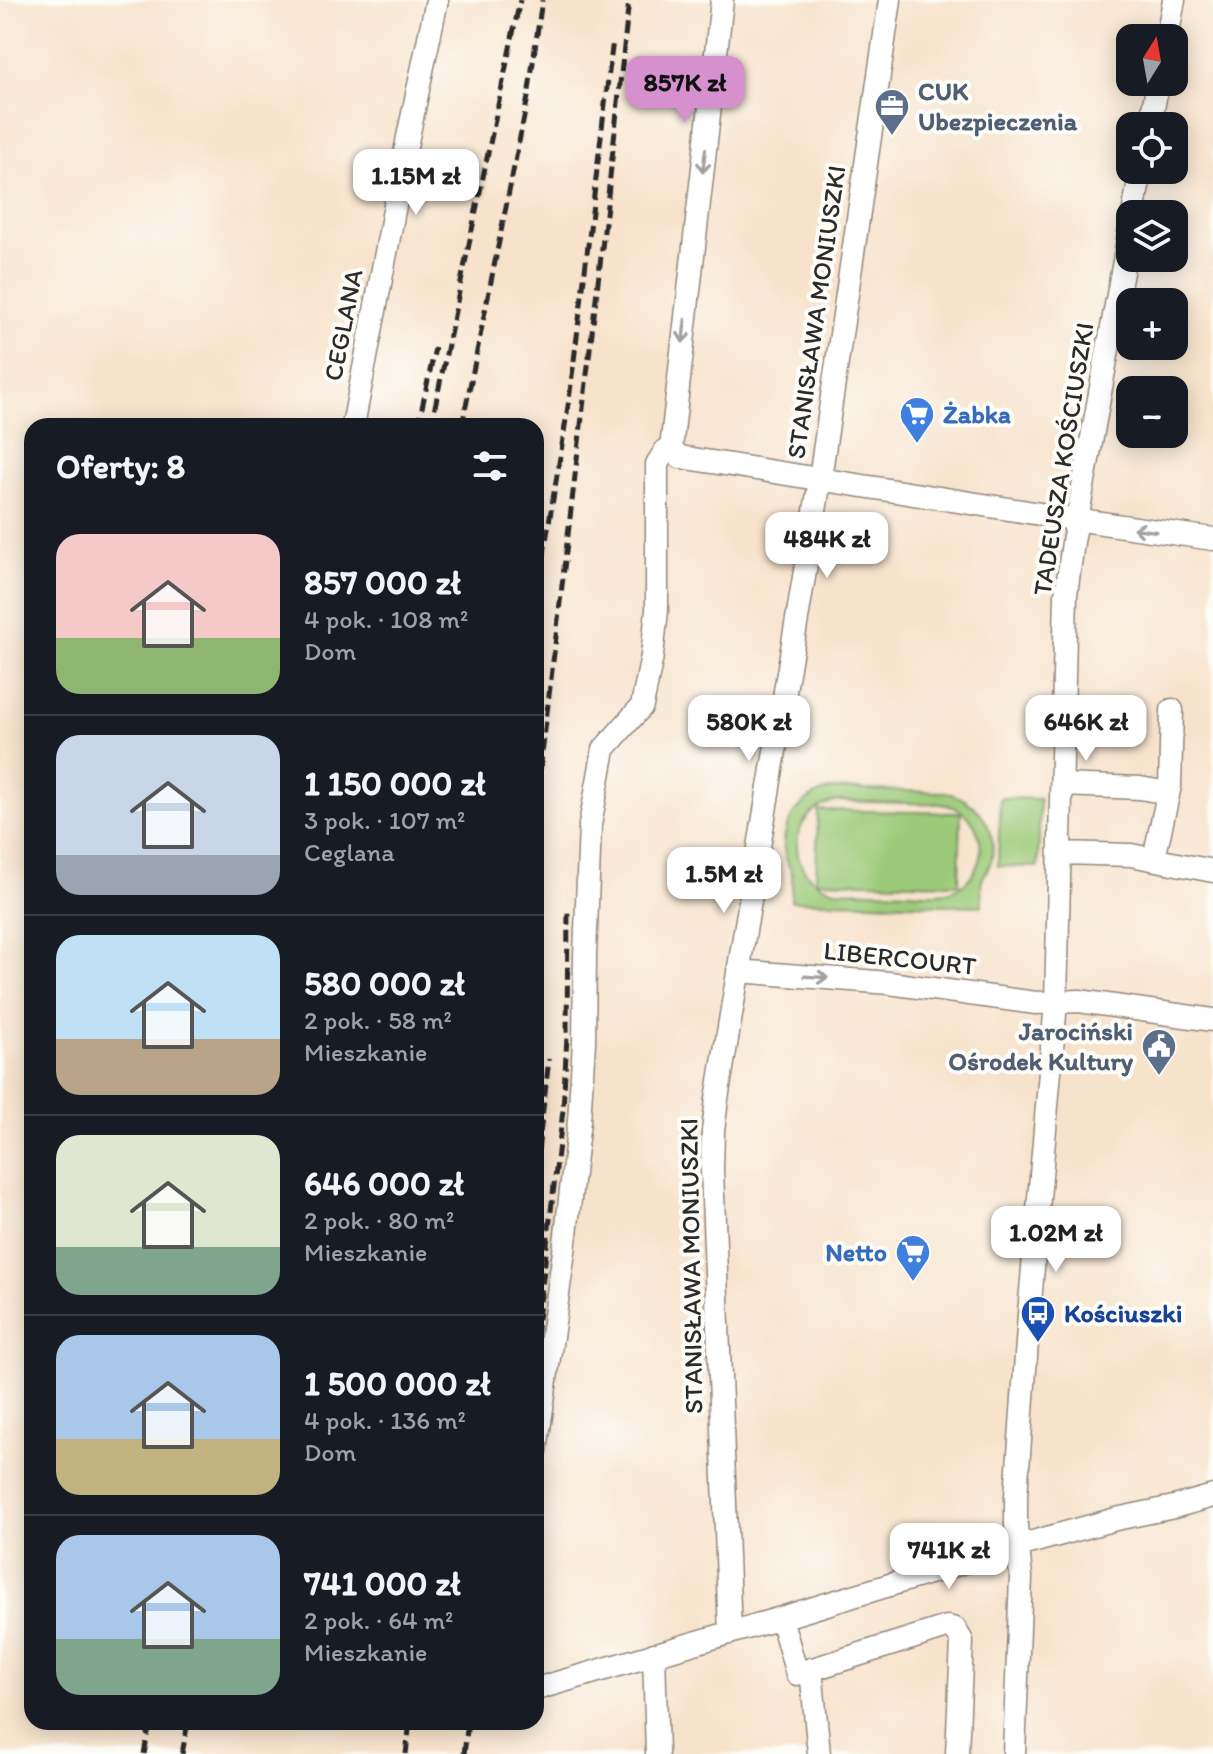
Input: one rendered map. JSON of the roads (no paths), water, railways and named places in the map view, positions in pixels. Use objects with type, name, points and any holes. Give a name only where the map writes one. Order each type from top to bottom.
[{"type":"street","name":"CEGLANA","points":[[355,418],[437,0]]},
{"type":"street","points":[[671,449],[722,0]]},
{"type":"street","name":"STANISŁAWA MONIUSZKI","points":[[730,1633],[713,1131],[820,479],[890,0]]},
{"type":"street","points":[[1170,24],[1174,0]]},
{"type":"street","name":"TADEUSZA KOŚCIUSZKI","points":[[1014,1754],[1021,1577],[1016,1525],[1017,1481],[1056,1002],[1066,594],[1122,272]]},
{"type":"street","points":[[671,449],[680,457],[1213,539]]},
{"type":"street","points":[[544,1394],[579,1121],[590,825],[604,749],[642,706],[657,610],[657,464],[665,451],[671,449]]},
{"type":"street","points":[[1154,858],[1168,793],[1172,710]]},
{"type":"street","points":[[1062,785],[1140,788],[1168,793]]},
{"type":"street","points":[[1060,853],[1131,855],[1213,871]]},
{"type":"street","name":"LIBERCOURT","points":[[738,971],[889,983],[1036,1003],[1079,1001],[1213,1020]]},
{"type":"street","points":[[544,1687],[1018,1546],[1213,1496]]},
{"type":"street","points":[[781,1618],[797,1674],[947,1627],[955,1629],[962,1641],[957,1754]]},
{"type":"street","points":[[654,1654],[657,1754]]},
{"type":"street","points":[[811,1669],[819,1754]]},
{"type":"railway","points":[[433,418],[520,0]]},
{"type":"railway","points":[[464,418],[528,97],[542,0]]},
{"type":"railway","points":[[544,737],[629,0]]},
{"type":"railway","points":[[544,555],[570,392],[613,40]]},
{"type":"railway","points":[[420,418],[435,348]]},
{"type":"railway","points":[[544,1270],[563,1110],[568,907]]},
{"type":"railway","points":[[544,1101],[549,1059]]},
{"type":"railway","points":[[144,1754],[148,1730]]},
{"type":"railway","points":[[182,1754],[186,1730]]},
{"type":"railway","points":[[406,1754],[409,1730]]},
{"type":"railway","points":[[464,1754],[467,1730]]},
{"type":"place","name":"CUK Ubezpieczenia","points":[[892,137]]},
{"type":"place","name":"Żabka","points":[[917,445]]},
{"type":"place","name":"Jarociński Ośrodek Kultury","points":[[1159,1077]]},
{"type":"place","name":"Netto","points":[[913,1283]]},
{"type":"place","name":"Kościuszki","points":[[1038,1344]]}]
